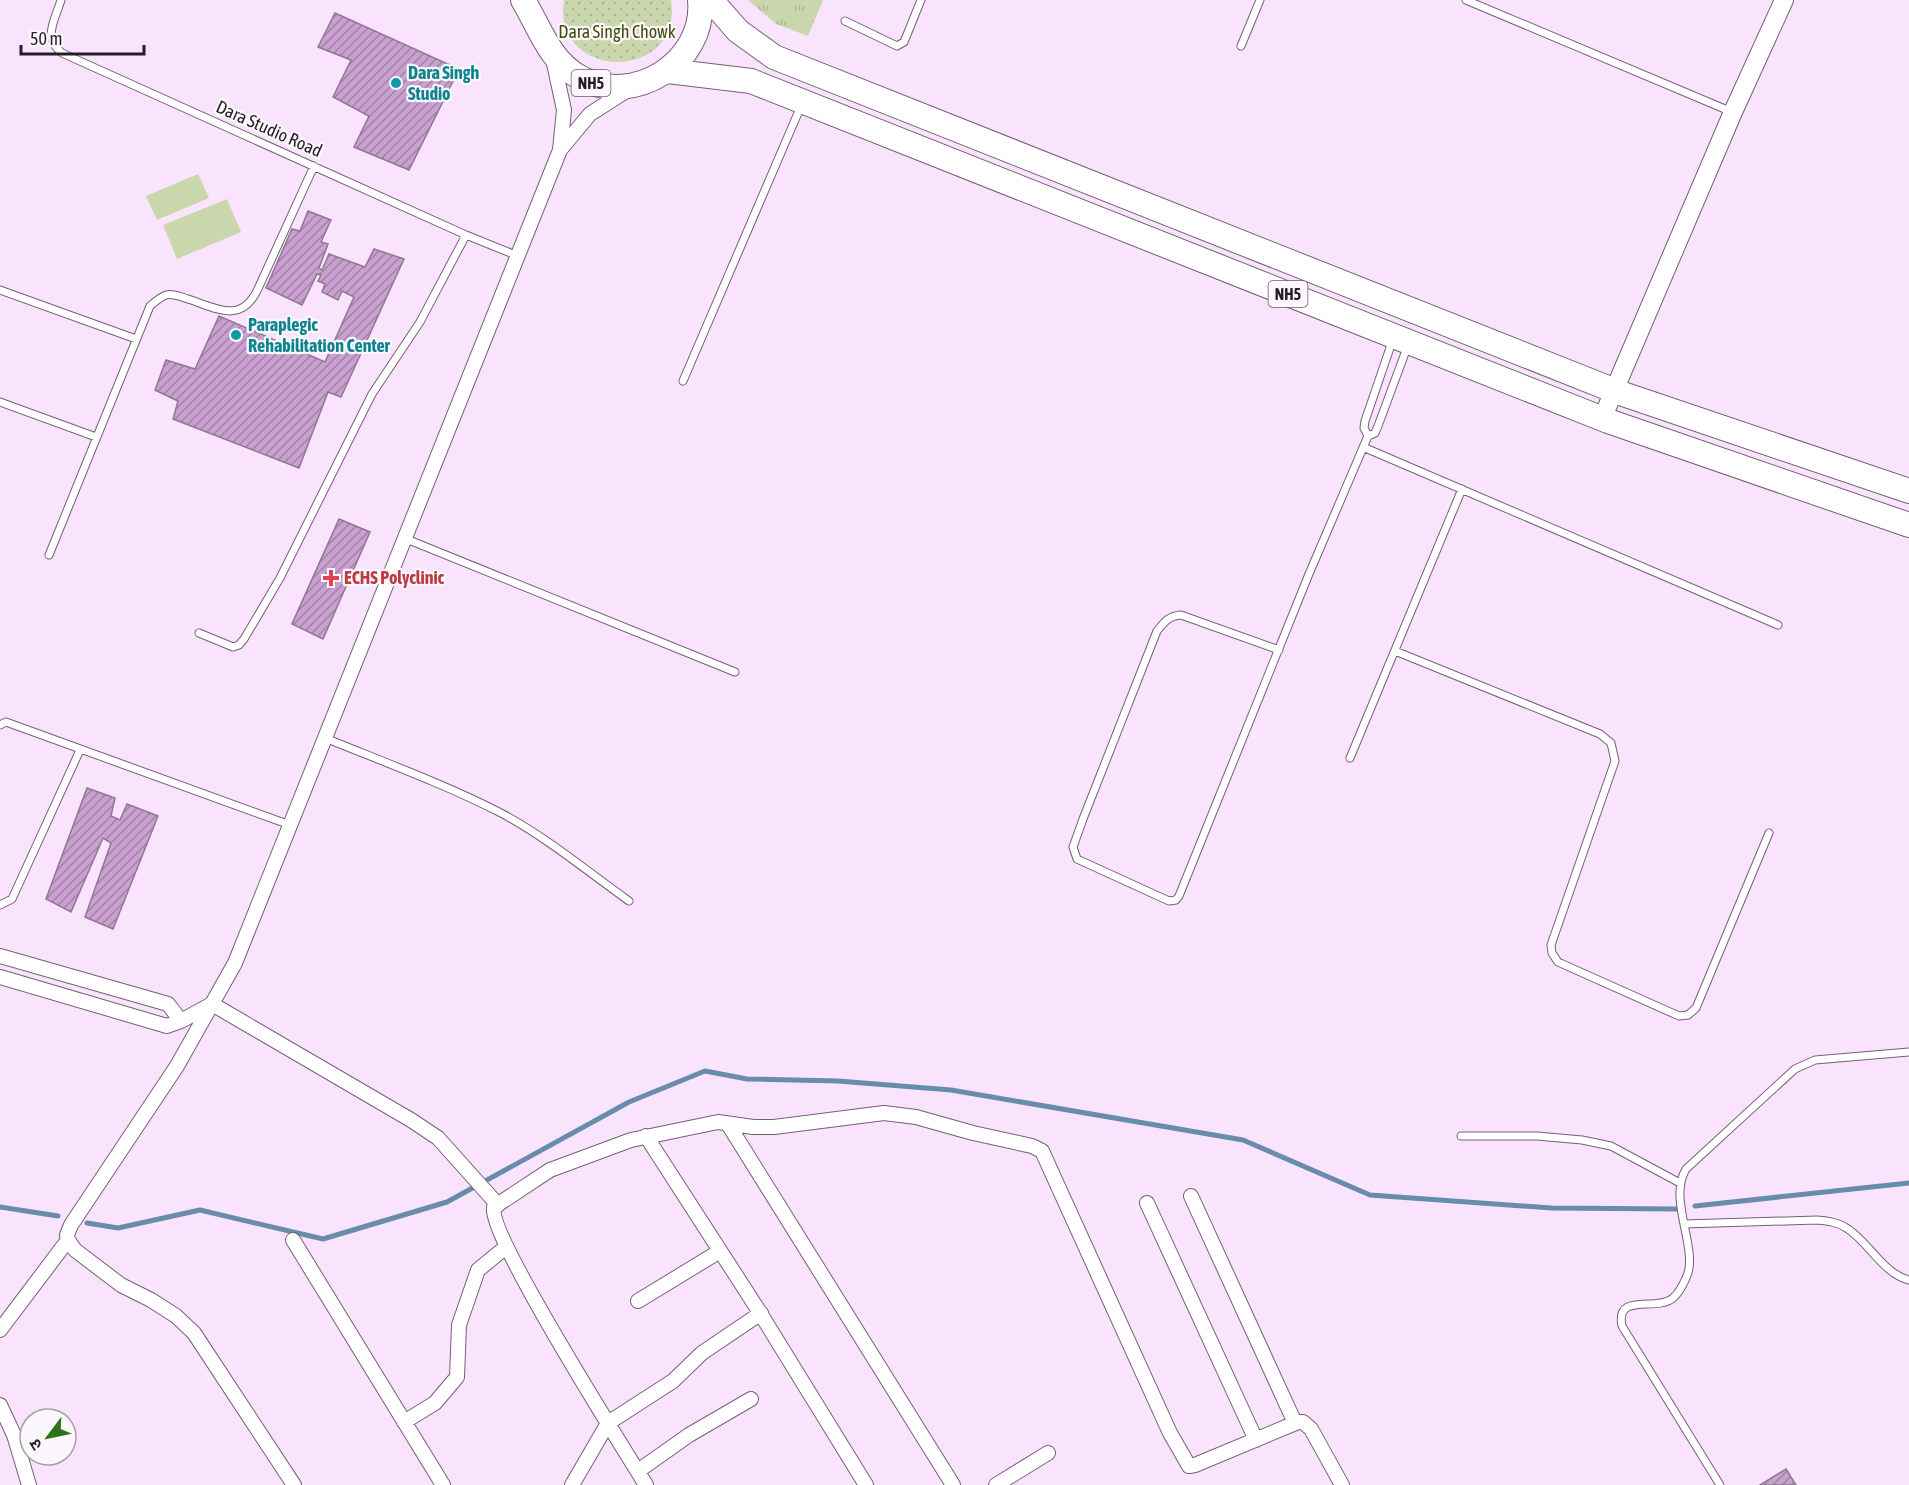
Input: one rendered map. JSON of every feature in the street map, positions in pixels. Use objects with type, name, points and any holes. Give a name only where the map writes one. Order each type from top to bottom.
[{"type":"highway","name":"NH5","points":[[523,0],[552,54],[564,68],[580,78],[606,86],[634,86],[668,72],[684,55],[696,34],[701,10],[700,0]]},
{"type":"highway","name":"NH5","points":[[536,0],[538,26]]},
{"type":"highway","name":"NH5","points":[[711,0],[738,31],[774,57],[1615,391],[1909,491]]},
{"type":"highway","name":"NH5","points":[[668,72],[751,81],[1602,419],[1909,525]]},
{"type":"street","points":[[1602,419],[1733,112],[1784,0]]},
{"type":"street","points":[[294,1485],[194,1334],[176,1316],[121,1285],[75,1250],[67,1235],[71,1225],[177,1066],[235,963],[560,150],[563,104],[552,54]]},
{"type":"street","points":[[560,150],[590,114],[634,86]]},
{"type":"street","points":[[0,956],[168,1004],[181,1021]]},
{"type":"street","points":[[0,977],[167,1026],[212,1004]]},
{"type":"street","points":[[212,1004],[438,1138],[498,1204]]},
{"type":"street","points":[[646,1485],[506,1247],[493,1209],[550,1170],[646,1136],[718,1122],[753,1127],[774,1127],[884,1113],[916,1117],[1039,1148],[1047,1159],[1069,1213],[1186,1464],[1195,1465],[1295,1423],[1303,1422],[1308,1424],[1342,1485]]},
{"type":"street","points":[[728,1124],[953,1485]]},
{"type":"street","points":[[646,1136],[761,1313],[866,1485]]},
{"type":"street","points":[[1191,1196],[1295,1423]]},
{"type":"street","points":[[1148,1203],[1256,1440]]},
{"type":"street","points":[[0,1330],[68,1240]]},
{"type":"street","points":[[292,1240],[443,1485]]},
{"type":"street","points":[[404,1422],[435,1403],[457,1377],[459,1325],[478,1270],[506,1247]]},
{"type":"street","points":[[638,1301],[720,1251]]},
{"type":"street","points":[[572,1485],[608,1423],[673,1380],[702,1353],[761,1313]]},
{"type":"street","points":[[638,1471],[689,1435],[751,1399]]},
{"type":"street","points":[[0,1405],[14,1435],[29,1485]]},
{"type":"street","points":[[996,1485],[1048,1452]]},
{"type":"lane","name":"Dara Studio Road","points":[[61,0],[50,34],[55,48],[62,53],[466,235],[518,256]]},
{"type":"lane","points":[[845,21],[897,46],[901,45],[921,0]]},
{"type":"lane","points":[[1241,46],[1260,0]]},
{"type":"lane","points":[[1466,0],[1733,112]]},
{"type":"lane","points":[[683,381],[803,101]]},
{"type":"lane","points":[[49,555],[150,306],[167,295],[234,312],[244,308],[253,300],[314,166]]},
{"type":"lane","points":[[199,633],[233,647],[239,645],[244,639],[280,578],[372,394],[420,322],[466,235]]},
{"type":"lane","points":[[0,290],[136,339]]},
{"type":"lane","points":[[1279,650],[1181,615],[1172,616],[1164,622],[1157,631],[1073,847],[1077,859],[1169,902],[1176,900],[1363,447],[1368,436],[1375,433],[1378,426],[1401,339]]},
{"type":"lane","points":[[1368,436],[1364,428],[1365,421],[1401,339]]},
{"type":"lane","points":[[0,402],[96,437]]},
{"type":"lane","points":[[1363,447],[1778,625]]},
{"type":"lane","points":[[1350,758],[1462,489]]},
{"type":"lane","points":[[404,538],[735,672]]},
{"type":"lane","points":[[1395,651],[1600,734],[1611,743],[1615,761],[1551,945],[1552,953],[1558,963],[1679,1016],[1688,1015],[1696,1008],[1769,833]]},
{"type":"lane","points":[[2,722],[290,825]]},
{"type":"lane","points":[[325,738],[453,791],[502,814],[552,846],[629,901]]},
{"type":"lane","points":[[0,905],[12,899],[80,750]]},
{"type":"lane","points":[[1720,1485],[1622,1326],[1620,1316],[1624,1309],[1632,1305],[1660,1304],[1674,1297],[1688,1273],[1680,1183],[1686,1169],[1800,1066],[1815,1060],[1909,1052]]},
{"type":"lane","points":[[1461,1136],[1537,1136],[1581,1140],[1611,1146],[1680,1183]]},
{"type":"lane","points":[[1684,1224],[1816,1220],[1833,1222],[1848,1229],[1900,1277],[1909,1280]]},
{"type":"green space","name":"Dara Singh Chowk","points":[[564,0],[671,0],[670,27],[658,47],[639,58],[618,62],[596,58],[577,46],[565,27]]},
{"type":"green space","points":[[748,0],[823,0],[808,36],[776,24]]},
{"type":"green space","points":[[198,174],[209,198],[157,220],[146,196]]},
{"type":"green space","points":[[227,199],[241,232],[177,259],[163,225]]},
{"type":"building","name":"Dara Singh Studio","points":[[335,13],[459,69],[409,170],[354,147],[369,116],[333,97],[351,60],[318,47]]},
{"type":"building","name":"Paraplegic Rehabilitation Center","points":[[308,211],[331,220],[321,242],[328,244],[319,268],[322,270],[329,254],[365,267],[374,249],[404,259],[341,397],[328,392],[299,468],[173,419],[178,401],[155,390],[166,360],[195,369],[219,316],[325,362],[354,297],[342,291],[338,300],[322,292],[325,284],[318,281],[321,275],[317,274],[302,305],[266,288],[292,229],[300,231]]},
{"type":"building","name":"ECHS Polyclinic","points":[[339,519],[370,532],[323,639],[292,624]]},
{"type":"building","points":[[87,788],[115,798],[111,816],[120,820],[127,804],[158,816],[113,929],[85,917],[111,843],[103,838],[71,912],[46,899]]},
{"type":"building","points":[[1786,1469],[1796,1485],[1760,1485]]},
{"type":"waterway","points":[[87,1223],[118,1228],[200,1210],[323,1239],[447,1202],[629,1102],[705,1071],[747,1079],[838,1081],[951,1090],[1243,1140],[1370,1195],[1551,1208],[1676,1209]]},
{"type":"waterway","points":[[1695,1206],[1909,1183]]},
{"type":"waterway","points":[[0,1207],[58,1216]]},
{"type":"place","name":"Dara Singh Studio","points":[[396,83]]},
{"type":"place","name":"Paraplegic Rehabilitation Center","points":[[236,335]]},
{"type":"place","name":"ECHS Polyclinic","points":[[331,578]]}]
